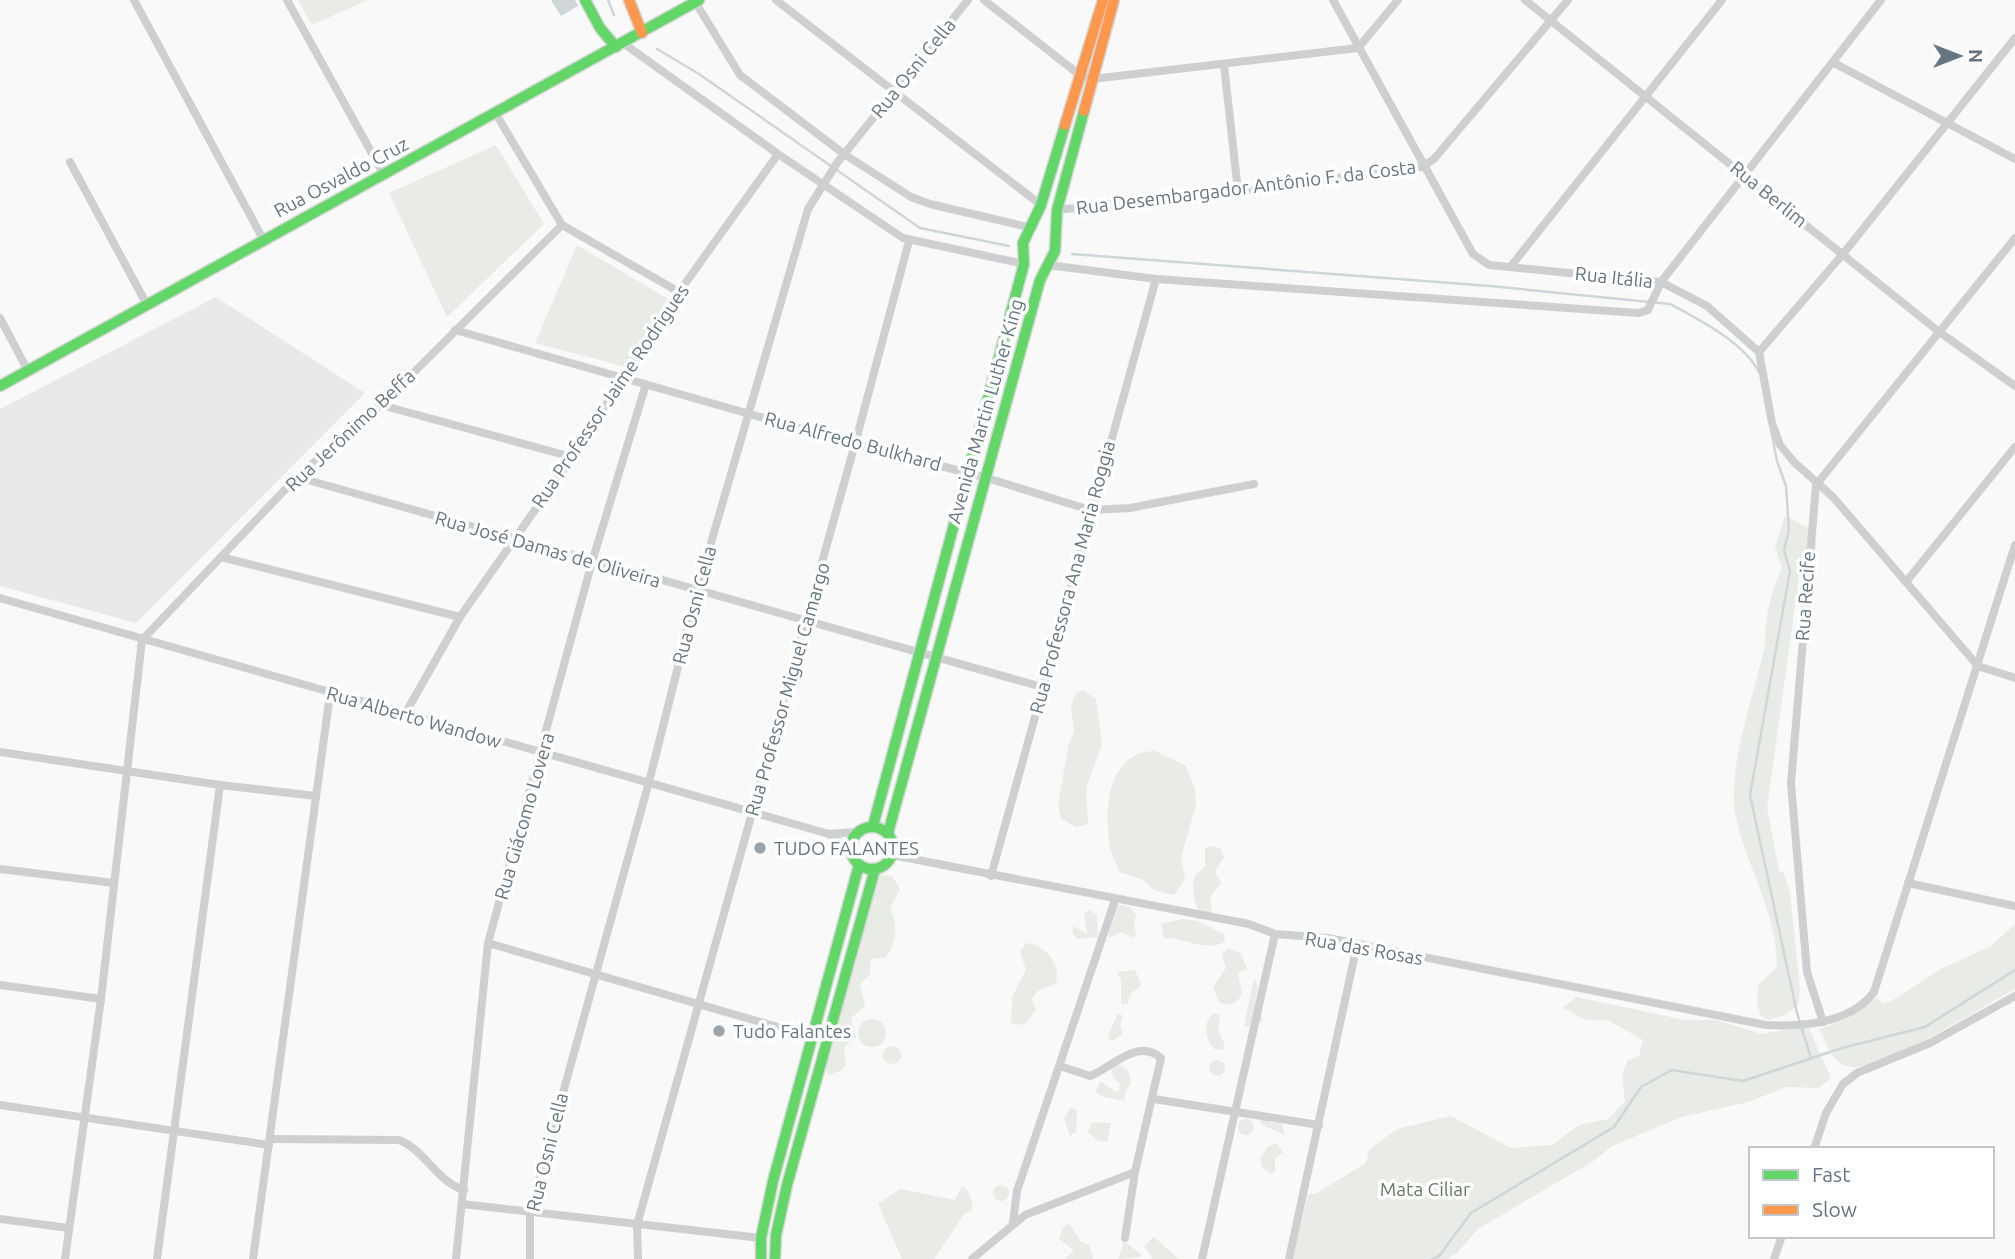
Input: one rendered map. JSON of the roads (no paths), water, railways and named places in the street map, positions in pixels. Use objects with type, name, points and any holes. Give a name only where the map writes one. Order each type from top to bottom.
[{"type":"main road","points":[[585,0],[600,28],[620,45]]},
{"type":"main road","points":[[629,0],[642,33]]},
{"type":"main road","name":"Avenida Martin Luther King","points":[[888,834],[1015,366],[1040,280],[1055,251],[1057,210],[1103,0]]},
{"type":"main road","name":"Avenida Martin Luther King","points":[[873,826],[1024,264],[1023,243],[1041,205],[1114,0]]},
{"type":"main road","name":"Rua Osvaldo Cruz","points":[[0,386],[696,1]]},
{"type":"main road","points":[[1056,159],[1069,162]]},
{"type":"main road","points":[[1032,228],[1044,229],[1055,235]]},
{"type":"main road","points":[[1024,264],[1035,267],[1048,265]]},
{"type":"main road","points":[[998,361],[1015,366]]},
{"type":"main road","points":[[761,1259],[761,1238],[773,1181],[859,865],[850,849],[857,832],[873,826],[888,834],[893,848],[892,855],[882,867],[875,869],[859,865]]},
{"type":"main road","points":[[775,1259],[776,1235],[787,1185],[875,869]]},
{"type":"main road","points":[[773,1181],[787,1185]]},
{"type":"street","points":[[134,0],[263,239]]},
{"type":"street","points":[[287,0],[384,175]]},
{"type":"street","points":[[776,0],[1041,205]]},
{"type":"street","name":"Rua Osni Cella","points":[[530,1259],[530,1212],[593,974],[649,782],[697,591],[808,209],[837,163],[968,0]]},
{"type":"street","points":[[984,0],[1086,78],[1224,65],[1358,48],[1398,0]]},
{"type":"street","name":"Rua Itália","points":[[1333,0],[1422,167],[1473,254],[1489,265],[1661,282],[1700,301],[1759,352]]},
{"type":"street","name":"Rua Berlim","points":[[1525,0],[1938,331],[2015,386]]},
{"type":"street","name":"Rua Desembargador Antônio F. da Costa","points":[[1057,210],[1238,191],[1422,167],[1434,159],[1569,0]]},
{"type":"street","points":[[1511,266],[1722,0]]},
{"type":"street","points":[[1048,265],[1156,279],[1639,313],[1648,310],[1661,282],[1881,0]]},
{"type":"street","points":[[696,1],[740,75],[844,154],[911,197],[1032,228]]},
{"type":"street","points":[[2015,38],[1843,254],[1759,352],[1772,423],[1780,445],[1816,485],[1833,497],[1978,666],[2015,678]]},
{"type":"street","points":[[620,45],[909,241],[1024,264]]},
{"type":"street","points":[[1834,63],[2015,159]]},
{"type":"street","points":[[1224,65],[1238,191]]},
{"type":"street","points":[[496,114],[562,225],[679,292]]},
{"type":"street","name":"Rua Professor Jaime Rodrigues","points":[[405,714],[460,617],[572,457],[679,292],[778,154]]},
{"type":"street","points":[[70,162],[146,303]]},
{"type":"street","name":"Rua Jerônimo Beffa","points":[[142,640],[297,477],[380,405],[562,225]]},
{"type":"street","points":[[1816,485],[2015,238]]},
{"type":"street","name":"Rua Professor Miguel Camargo","points":[[638,1259],[637,1225],[856,444],[909,241]]},
{"type":"street","name":"Rua Professora Ana Maria Roggia","points":[[991,876],[1156,279]]},
{"type":"street","points":[[0,318],[29,370]]},
{"type":"street","name":"Rua Alfredo Bulkhard","points":[[456,330],[856,444],[984,477],[1090,510],[1130,508],[1254,484]]},
{"type":"street","name":"Rua Giácomo Lovera","points":[[456,1259],[488,943],[592,562],[646,384]]},
{"type":"street","points":[[380,405],[572,457]]},
{"type":"street","points":[[1906,582],[2015,447]]},
{"type":"street","name":"Rua José Damas de Oliveira","points":[[297,477],[1042,687]]},
{"type":"street","name":"Rua Recife","points":[[1816,485],[1791,783],[1807,972],[1823,1021]]},
{"type":"street","name":"Rua das Rosas","points":[[892,855],[1249,924],[1275,934],[1318,936],[1766,1025],[1823,1021],[1854,1011],[1874,992],[2015,545]]},
{"type":"street","points":[[221,557],[460,617]]},
{"type":"street","name":"Rua Alberto Wandow","points":[[0,598],[330,694],[753,811],[829,834],[850,849]]},
{"type":"street","points":[[65,1259],[101,999],[142,640]]},
{"type":"street","points":[[253,1259],[330,694]]},
{"type":"street","points":[[0,752],[220,785],[316,796]]},
{"type":"street","points":[[157,1259],[220,785]]},
{"type":"street","name":"Rua Alberto Wandow","points":[[829,834],[857,832]]},
{"type":"street","points":[[0,869],[114,883]]},
{"type":"street","points":[[1908,883],[2015,906]]},
{"type":"street","points":[[1013,1222],[1017,1191],[1115,900]]},
{"type":"street","points":[[1202,1259],[1275,934]]},
{"type":"street","points":[[488,943],[812,1037]]},
{"type":"street","points":[[1289,1259],[1357,945]]},
{"type":"street","points":[[0,985],[101,999]]},
{"type":"street","points":[[1815,1147],[1826,1113],[1843,1084],[1857,1073],[1930,1042],[2015,996]]},
{"type":"street","points":[[1060,1066],[1090,1076],[1132,1052],[1152,1052],[1161,1058],[1154,1099],[1135,1172],[1125,1238]]},
{"type":"street","points":[[1154,1099],[1318,1125]]},
{"type":"street","points":[[0,1105],[269,1142],[400,1140],[412,1147],[450,1184],[464,1190]]},
{"type":"street","points":[[972,1259],[1013,1222],[1073,1194],[1135,1172]]},
{"type":"street","points":[[462,1204],[761,1238]]},
{"type":"street","points":[[0,1219],[69,1228]]},
{"type":"street","points":[[1774,1259],[1781,1238]]},
{"type":"waterway","points":[[608,0],[614,15]]},
{"type":"waterway","points":[[657,49],[699,74],[920,228],[1009,246]]},
{"type":"waterway","points":[[1072,254],[1490,286],[1670,304],[1732,342],[1743,351],[1759,372]]},
{"type":"waterway","points":[[1771,430],[1777,461],[1786,486],[1789,530],[1784,550],[1790,571],[1750,795],[1797,1013],[1811,1058]]},
{"type":"waterway","points":[[1432,1259],[1439,1256],[1471,1213],[1614,1127],[1641,1087],[1672,1070],[1743,1081],[1842,1048],[1925,1027],[2015,970]]},
{"type":"place","name":"TUDO FALANTES","points":[[760,848]]},
{"type":"place","name":"Tudo Falantes","points":[[719,1031]]},
{"type":"park label","name":"Mata Ciliar","points":[[1425,1189]]}]
